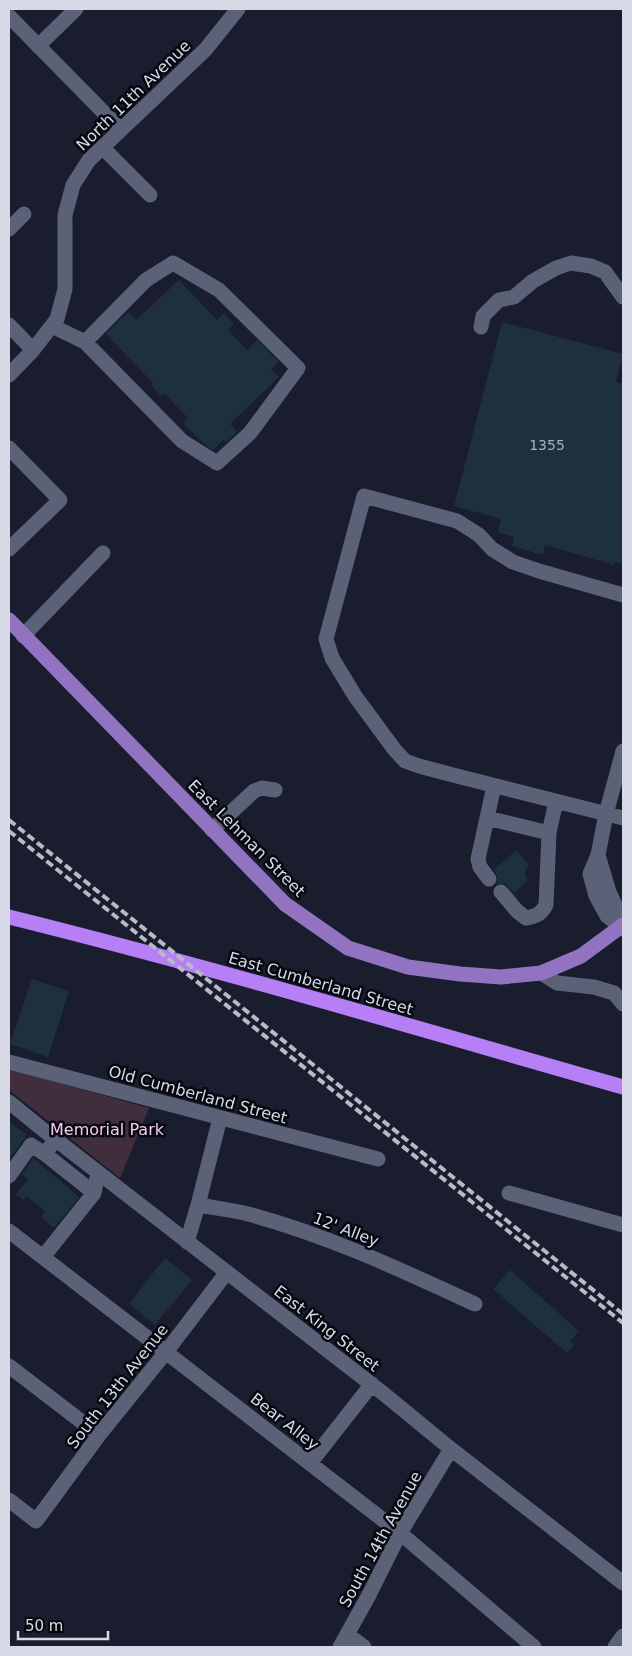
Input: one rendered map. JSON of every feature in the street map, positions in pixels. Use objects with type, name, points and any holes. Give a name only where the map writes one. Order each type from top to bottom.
[{"type":"highway","name":"East Cumberland Street","points":[[9,917],[91,937],[270,986],[623,1087]]},
{"type":"main road","name":"East Lehman Street","points":[[9,620],[285,904],[348,948],[408,966],[460,974],[501,977],[541,973],[581,956],[622,927]]},
{"type":"street","points":[[38,46],[76,9]]},
{"type":"street","name":"North 11th Avenue","points":[[9,375],[33,350],[58,319],[65,289],[65,215],[73,185],[89,160],[204,50],[238,9]]},
{"type":"street","points":[[12,27],[38,46],[120,129]]},
{"type":"street","points":[[102,147],[150,195]]},
{"type":"street","points":[[9,229],[24,214]]},
{"type":"street","points":[[52,326],[85,342],[182,441],[217,463],[250,432],[298,368],[219,290],[174,263],[146,280],[85,342]]},
{"type":"street","points":[[481,327],[484,316],[499,300],[514,297],[532,281],[556,268],[571,263],[591,266],[605,272],[623,297]]},
{"type":"street","points":[[9,325],[33,350]]},
{"type":"street","points":[[9,448],[60,500],[9,549]]},
{"type":"street","points":[[623,595],[513,562],[492,549],[479,535],[457,520],[364,496],[326,639],[332,658],[355,696],[394,749],[405,760],[420,766],[494,786],[623,818]]},
{"type":"street","points":[[23,636],[103,553]]},
{"type":"street","points":[[622,927],[607,916],[596,896],[590,874],[598,855],[606,814],[623,751]]},
{"type":"street","points":[[489,879],[480,867],[478,859],[494,786]]},
{"type":"street","points":[[212,830],[254,791],[262,788],[275,790]]},
{"type":"street","points":[[501,892],[517,911],[526,918],[542,912],[546,902],[550,833],[556,801]]},
{"type":"street","points":[[487,818],[550,833]]},
{"type":"street","points":[[541,973],[557,983],[594,987],[620,998]]},
{"type":"street","name":"Old Cumberland Street","points":[[9,1062],[378,1159]]},
{"type":"street","name":"East King Street","points":[[9,1102],[55,1140],[372,1384],[451,1449],[623,1583]]},
{"type":"street","points":[[187,1242],[220,1118]]},
{"type":"street","points":[[45,1154],[55,1140]]},
{"type":"street","points":[[9,1176],[31,1145],[94,1193]]},
{"type":"street","points":[[43,1257],[94,1193],[98,1173]]},
{"type":"street","points":[[509,1193],[623,1225]]},
{"type":"street","name":"12' Alley","points":[[198,1205],[246,1213],[327,1239],[397,1268],[475,1304]]},
{"type":"street","name":"Bear Alley","points":[[9,1231],[400,1534],[534,1647]]},
{"type":"street","name":"South 13th Avenue","points":[[9,1500],[36,1522],[99,1435],[166,1352],[226,1272]]},
{"type":"street","points":[[9,1366],[99,1435]]},
{"type":"street","points":[[310,1463],[372,1384]]},
{"type":"street","name":"South 14th Avenue","points":[[344,1641],[400,1534],[451,1449]]},
{"type":"street","points":[[615,1647],[623,1636]]},
{"type":"street","points":[[344,1641],[364,1647]]},
{"type":"green space","name":"Memorial Park","points":[[9,1069],[149,1108],[120,1178],[9,1090]]},
{"type":"building","points":[[179,280],[217,320],[224,313],[234,324],[228,330],[247,350],[257,340],[279,362],[271,369],[279,377],[230,424],[237,432],[226,442],[223,440],[213,450],[183,423],[188,418],[164,393],[161,396],[151,385],[153,383],[106,334],[128,312],[136,320]]},
{"type":"building","points":[[502,322],[623,354],[616,382],[623,384],[623,564],[614,562],[614,565],[545,545],[543,555],[512,546],[514,537],[498,532],[501,519],[454,506]]},
{"type":"building","points":[[516,850],[529,865],[526,868],[525,876],[528,880],[514,893],[505,883],[497,884],[498,877],[494,870]]},
{"type":"building","points":[[32,979],[69,991],[48,1057],[10,1044]]},
{"type":"building","points":[[9,1122],[27,1135],[9,1159]]},
{"type":"building","points":[[33,1158],[79,1197],[54,1228],[41,1217],[45,1211],[27,1196],[23,1200],[16,1194],[28,1180],[22,1174]]},
{"type":"building","points":[[165,1258],[192,1280],[155,1325],[129,1304]]},
{"type":"building","points":[[510,1270],[579,1331],[570,1341],[574,1345],[567,1353],[493,1289]]},
{"type":"railway","points":[[9,820],[623,1314]]},
{"type":"railway","points":[[9,831],[623,1323]]}]
